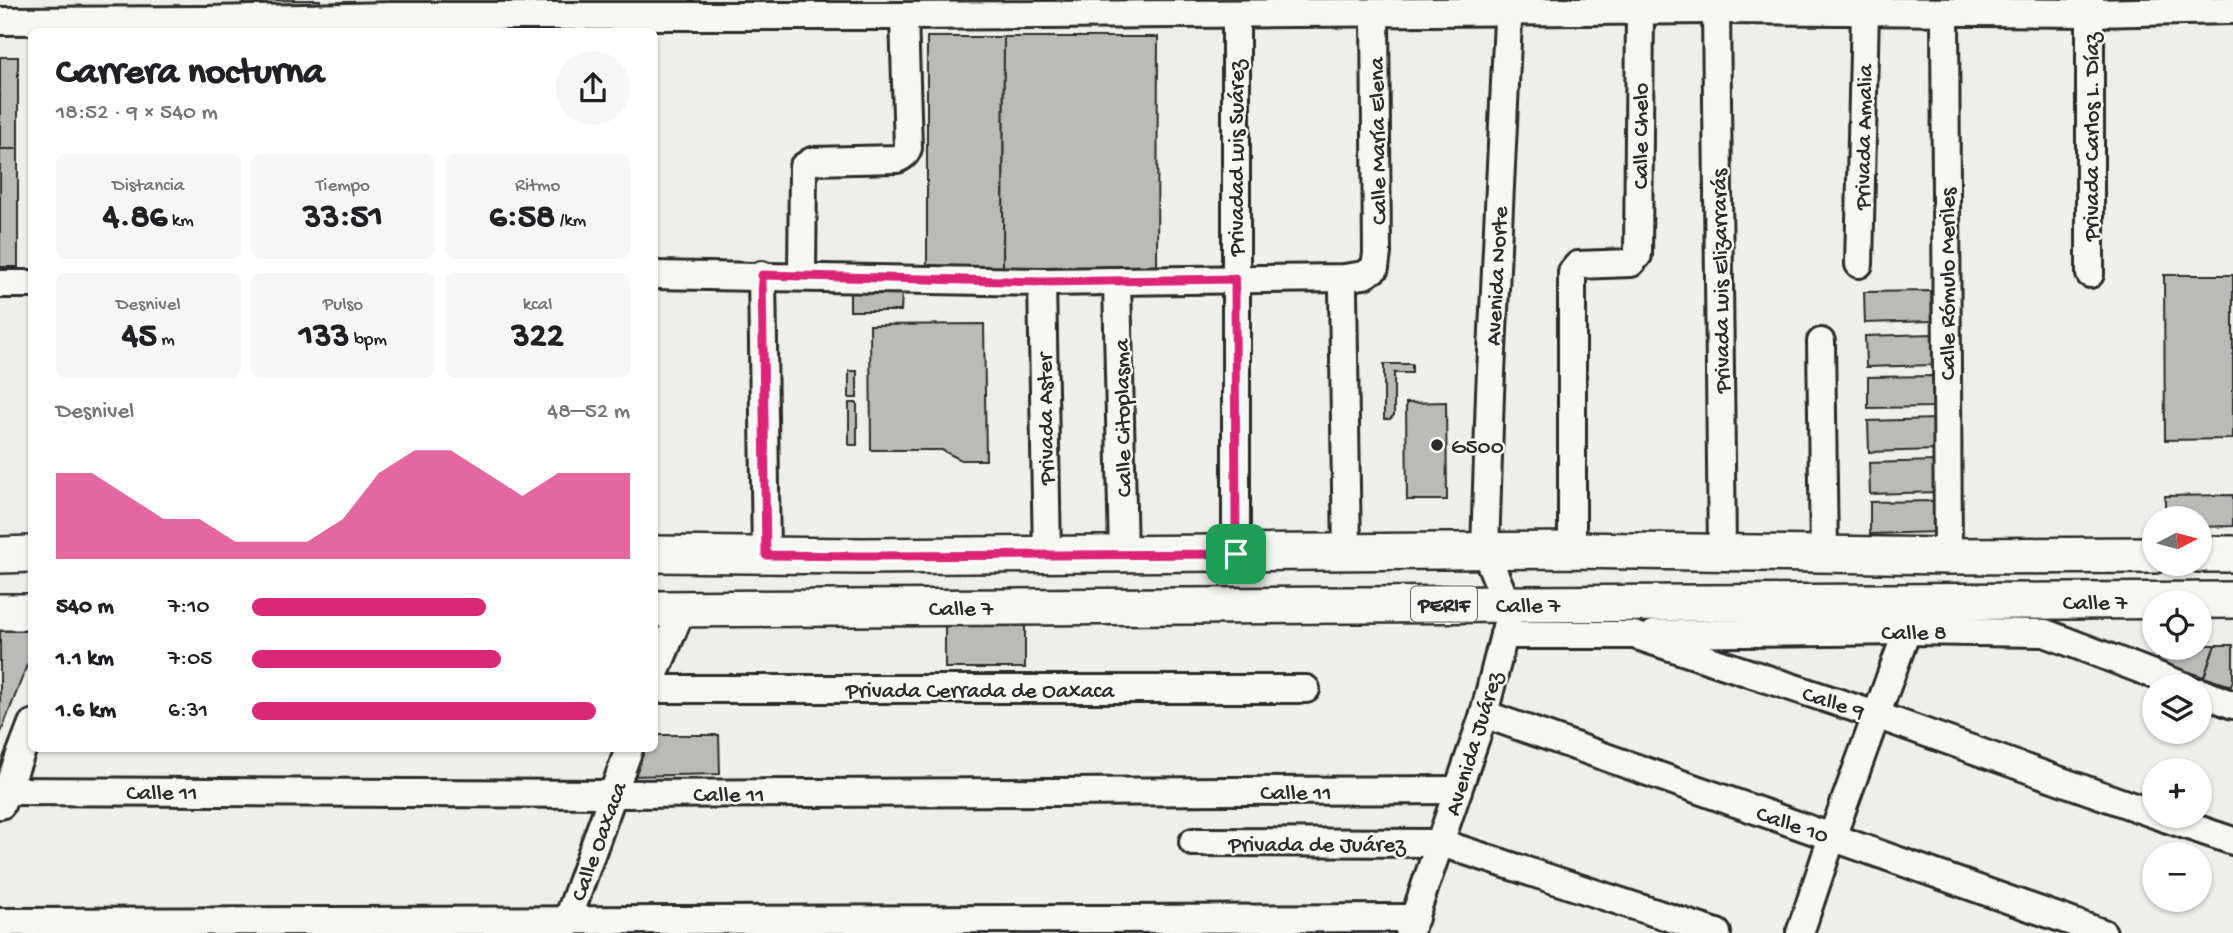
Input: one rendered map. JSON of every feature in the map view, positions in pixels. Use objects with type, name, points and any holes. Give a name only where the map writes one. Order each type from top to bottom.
[{"type":"main road","points":[[658,554],[863,556],[1572,550],[1723,552],[1760,553],[1799,575],[1830,568],[2233,584]]},
{"type":"main road","points":[[0,555],[28,554]]},
{"type":"main road","points":[[2212,554],[2233,554]]},
{"type":"main road","name":"Calle 7","points":[[1830,568],[1948,556],[2142,555]]},
{"type":"main road","name":"Calle 7","points":[[668,609],[1506,619],[2233,600]]},
{"type":"main road","points":[[0,612],[28,612]]},
{"type":"street","points":[[0,21],[60,18],[139,26],[207,10],[396,24],[434,8],[530,24],[733,8],[904,16],[1166,6],[1236,14],[1509,6],[1640,10],[1672,5],[1716,10],[1945,13],[2090,6],[2217,7]]},
{"type":"street","name":"Avenida Norte","points":[[1485,551],[1509,6]]},
{"type":"street","name":"Privada Carlos L. Díaz","points":[[2090,6],[2091,274]]},
{"type":"street","name":"Calle María Elena","points":[[1235,279],[1345,278],[1364,275],[1375,268],[1383,9]]},
{"type":"street","name":"Calle Chelo","points":[[1572,550],[1571,276],[1574,267],[1583,264],[1625,264],[1635,260],[1638,248],[1640,10]]},
{"type":"street","name":"Privada Luis Elizarrarás","points":[[1716,10],[1723,552]]},
{"type":"street","name":"Privada Amalia","points":[[1859,264],[1865,10]]},
{"type":"street","name":"Calle Rómulo Meriles","points":[[1945,13],[1948,556]]},
{"type":"street","name":"Privadad Luis Suárez","points":[[1236,14],[1236,554]]},
{"type":"street","points":[[802,276],[803,167],[812,161],[897,159],[906,153],[904,16]]},
{"type":"street","points":[[658,275],[1042,282],[1235,279]]},
{"type":"street","points":[[762,275],[766,555]]},
{"type":"street","name":"Calle Citoplasma","points":[[1117,281],[1123,555]]},
{"type":"street","name":"Privada Aster","points":[[1042,282],[1047,555]]},
{"type":"street","points":[[0,284],[28,284]]},
{"type":"street","points":[[1343,291],[1347,553]]},
{"type":"street","points":[[1821,342],[1830,568]]},
{"type":"street","points":[[1485,551],[1506,619]]},
{"type":"street","points":[[658,657],[668,609]]},
{"type":"street","name":"Calle 9","points":[[1506,619],[1634,635],[1876,715],[2142,810]]},
{"type":"street","name":"Avenida Juárez","points":[[1412,925],[1484,714],[1506,619]]},
{"type":"street","points":[[1800,933],[1907,631]]},
{"type":"street","name":"Calle 8","points":[[1634,635],[1907,631],[2045,633],[2153,674]]},
{"type":"street","name":"Privada Cerrada de Oaxaca","points":[[658,689],[1306,689]]},
{"type":"street","points":[[2212,697],[2233,705]]},
{"type":"street","name":"Calle 10","points":[[1484,714],[2103,933]]},
{"type":"street","points":[[2,796],[28,734]]},
{"type":"street","name":"Calle Oaxaca","points":[[566,927],[628,752]]},
{"type":"street","name":"Calle 11","points":[[2,796],[1458,790]]},
{"type":"street","points":[[2194,828],[2233,842]]},
{"type":"street","name":"Privada de Juárez","points":[[1193,842],[1441,843]]},
{"type":"street","points":[[1441,843],[1717,933]]},
{"type":"street","points":[[0,922],[566,927],[1412,925]]},
{"type":"building","points":[[244,0],[320,0],[320,4],[244,4]]},
{"type":"building","points":[[927,37],[1004,37],[1003,270],[927,270]]},
{"type":"building","points":[[1004,37],[1158,37],[1157,270],[1003,270]]},
{"type":"building","points":[[0,57],[18,57],[18,149],[0,149]]},
{"type":"building","points":[[0,149],[18,149],[18,267],[0,267]]},
{"type":"building","points":[[2164,275],[2233,275],[2233,439],[2165,440]]},
{"type":"building","points":[[1931,291],[1932,321],[1865,323],[1864,292]]},
{"type":"building","points":[[850,292],[902,293],[901,311],[850,311]]},
{"type":"building","points":[[984,324],[986,460],[961,460],[942,450],[871,450],[870,325]]},
{"type":"building","points":[[1932,334],[1933,365],[1866,367],[1865,336]]},
{"type":"building","points":[[1384,364],[1412,364],[1412,373],[1394,373],[1394,415],[1390,419],[1384,419]]},
{"type":"building","points":[[849,371],[857,371],[857,398],[849,398]]},
{"type":"building","points":[[1935,376],[1935,407],[1868,408],[1868,377]]},
{"type":"building","points":[[1446,402],[1447,500],[1407,500],[1406,403]]},
{"type":"building","points":[[849,403],[857,403],[857,445],[849,445]]},
{"type":"building","points":[[1935,419],[1936,450],[1869,452],[1868,421]]},
{"type":"building","points":[[1936,461],[1937,492],[1870,494],[1869,463]]},
{"type":"building","points":[[2233,495],[2233,526],[2212,527],[2212,506],[2165,506],[2165,496]]},
{"type":"building","points":[[1937,501],[1938,532],[1870,534],[1870,502]]},
{"type":"building","points":[[0,624],[28,624],[28,662],[0,735]]},
{"type":"building","points":[[945,624],[1025,625],[1025,668],[945,668]]},
{"type":"building","points":[[2215,645],[2233,645],[2231,686],[2212,680],[2212,674],[2205,674]]},
{"type":"building","points":[[2210,660],[2205,674],[2195,674],[2157,662]]},
{"type":"building","points":[[658,735],[719,735],[720,774],[630,776],[639,752],[658,752]]},
{"type":"place","name":"G500","points":[[1437,445]]},
{"type":"route","points":[[762,275],[1042,282],[1235,279],[1236,554],[766,555],[762,275]]}]
